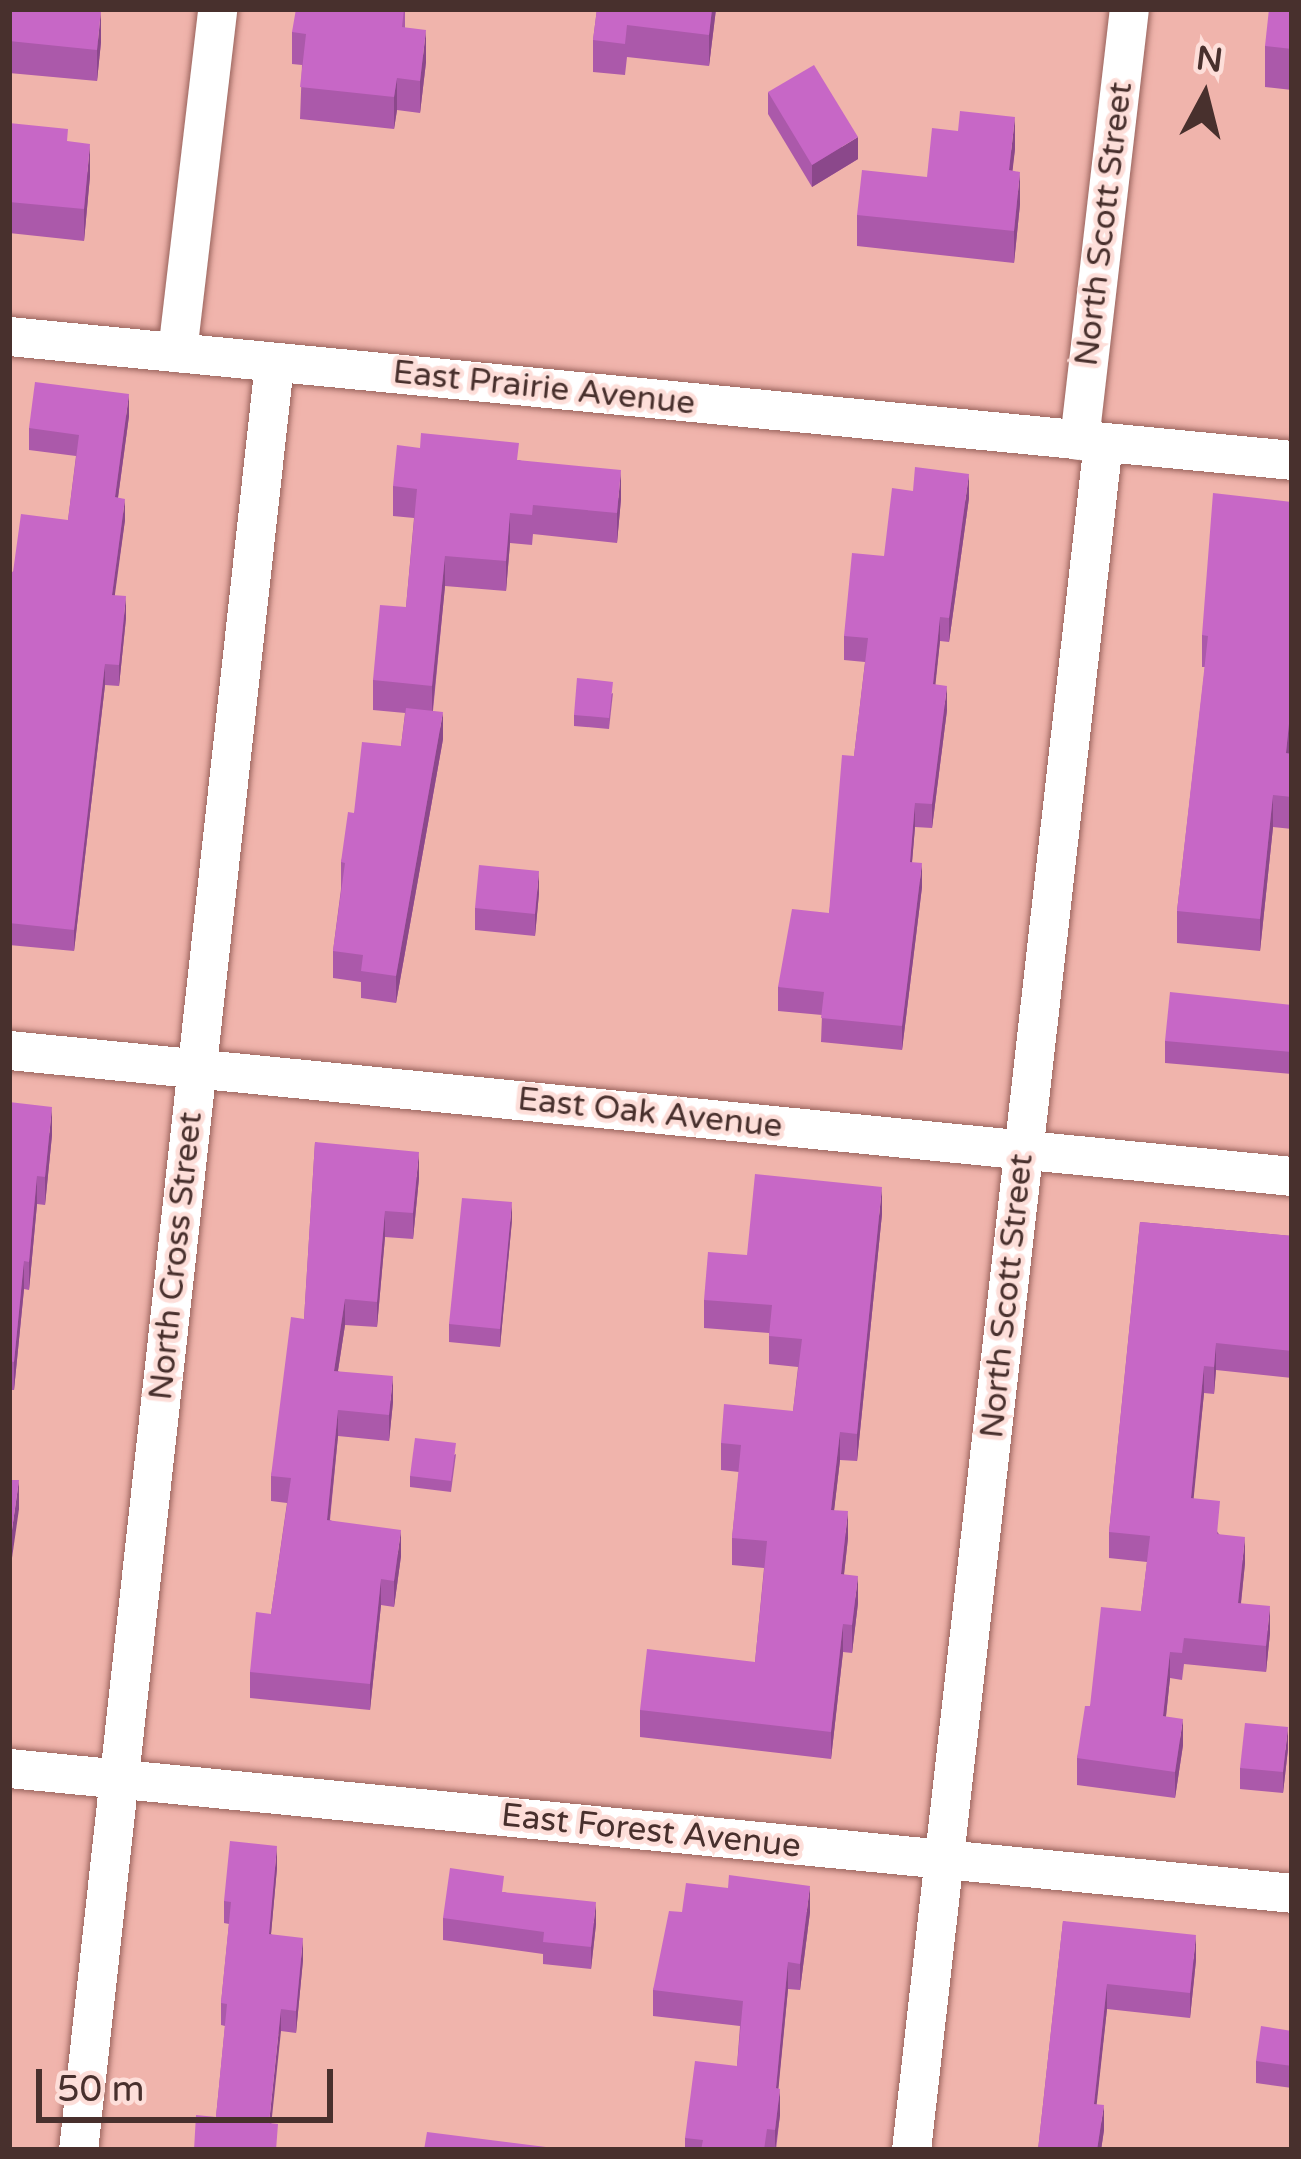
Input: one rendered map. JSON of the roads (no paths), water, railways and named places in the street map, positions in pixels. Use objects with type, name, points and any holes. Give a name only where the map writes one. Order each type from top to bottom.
[{"type":"street","points":[[177,352],[217,9]]},
{"type":"street","name":"North Scott Street","points":[[911,2150],[1024,1150],[1129,9]]},
{"type":"street","name":"East Prairie Avenue","points":[[9,336],[1292,460]]},
{"type":"street","name":"North Cross Street","points":[[78,2150],[274,362]]},
{"type":"street","name":"East Oak Avenue","points":[[9,1050],[1292,1177]]},
{"type":"street","name":"East Forest Avenue","points":[[9,1768],[1292,1893]]}]
